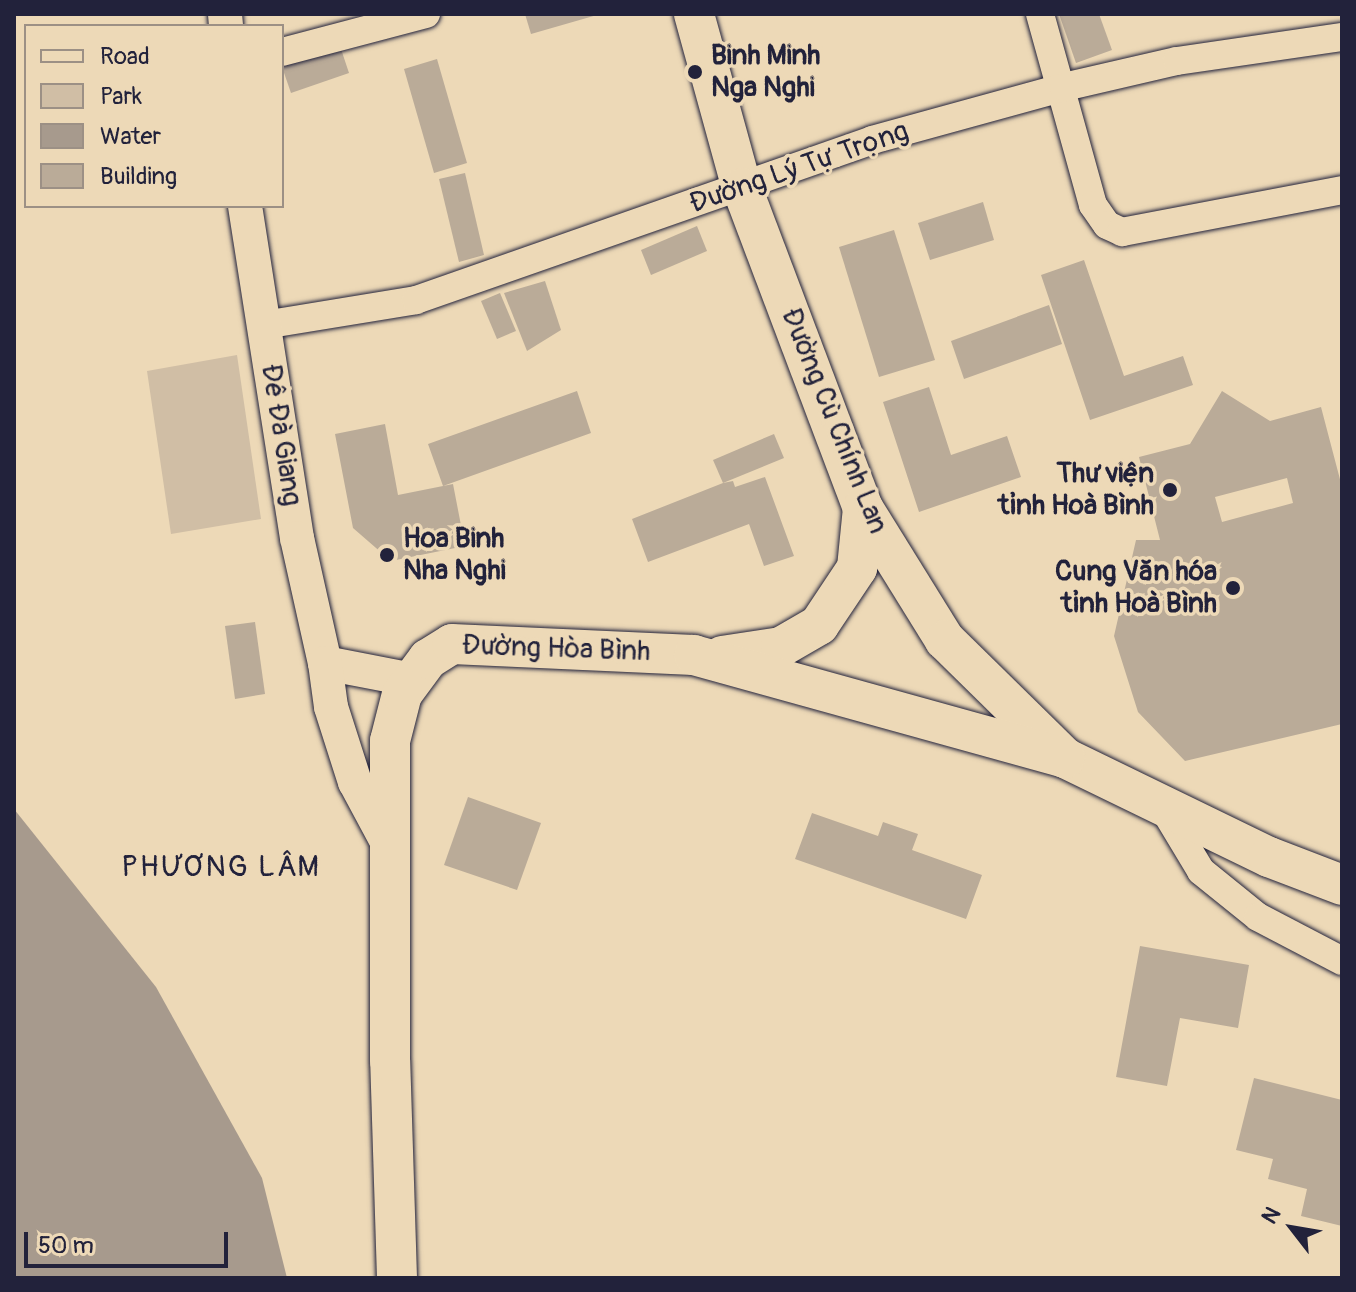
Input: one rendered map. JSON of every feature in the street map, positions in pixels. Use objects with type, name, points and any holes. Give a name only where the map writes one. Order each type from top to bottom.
[{"type":"main road","name":"Đường Cù Chính Lan","points":[[694,14],[742,188],[863,508],[945,640],[1065,758],[1342,885]]},
{"type":"main road","points":[[694,655],[761,653],[801,639],[819,625],[857,568],[863,508]]},
{"type":"main road","name":"Đường Hòa Bình","points":[[408,679],[452,644],[694,655],[1065,758]]},
{"type":"main road","points":[[397,1278],[390,1061],[390,741],[408,679]]},
{"type":"street","points":[[284,51],[426,14]]},
{"type":"street","points":[[1040,14],[1064,87],[1093,205],[1107,225],[1122,232],[1342,190]]},
{"type":"street","name":"Đường Lý Tự Trọng","points":[[264,325],[416,300],[872,140],[1064,87],[1177,61],[1342,37]]},
{"type":"street","name":"Đê Đà Giang","points":[[245,208],[297,538],[325,663],[331,707],[355,782],[392,852]]},
{"type":"street","points":[[325,663],[408,679]]},
{"type":"street","points":[[1162,805],[1201,871],[1258,917],[1342,961]]},
{"type":"green space","points":[[237,355],[261,519],[171,534],[147,371]]},
{"type":"water","points":[[14,809],[156,987],[262,1178],[287,1278],[14,1278]]},
{"type":"building","points":[[525,14],[597,14],[597,15],[531,34]]},
{"type":"building","points":[[1059,14],[1099,14],[1112,50],[1076,63]]},
{"type":"building","points":[[340,46],[349,73],[291,93],[284,66]]},
{"type":"building","points":[[437,59],[467,163],[434,173],[404,69]]},
{"type":"building","points":[[465,173],[484,255],[459,262],[439,179]]},
{"type":"building","points":[[983,202],[994,240],[930,260],[918,223]]},
{"type":"building","points":[[697,226],[707,251],[651,275],[641,250]]},
{"type":"building","points":[[894,230],[935,360],[879,377],[839,247]]},
{"type":"building","points":[[1084,260],[1124,376],[1183,356],[1193,385],[1090,420],[1041,275]]},
{"type":"building","points":[[545,281],[561,330],[527,351],[504,293]]},
{"type":"building","points":[[500,293],[516,331],[497,339],[481,301]]},
{"type":"building","points":[[1049,305],[1062,344],[964,379],[951,341]]},
{"type":"building","points":[[929,387],[951,455],[1007,436],[1021,477],[919,512],[883,402]]},
{"type":"building","points":[[577,391],[591,433],[443,486],[428,444]]},
{"type":"building","name":"Cung Văn hóa tỉnh Hoà Bình","points":[[1222,391],[1270,421],[1321,407],[1342,487],[1342,724],[1185,761],[1138,712],[1114,636],[1136,540],[1160,540],[1139,457],[1190,444]],"holes":[[[1287,478],[1293,503],[1222,522],[1215,497]]]},
{"type":"building","points":[[385,424],[398,495],[453,484],[465,546],[391,561],[353,528],[335,434]]},
{"type":"building","points":[[774,434],[784,458],[723,483],[713,460]]},
{"type":"building","points":[[765,477],[794,556],[764,566],[749,524],[648,562],[632,519],[723,483],[733,481],[735,487]]},
{"type":"building","points":[[255,622],[265,694],[235,699],[225,626]]},
{"type":"building","points":[[468,797],[541,823],[517,890],[444,865]]},
{"type":"building","points":[[812,813],[878,836],[883,822],[918,834],[912,850],[982,875],[966,919],[795,859]]},
{"type":"building","points":[[1140,946],[1249,965],[1238,1028],[1180,1018],[1167,1086],[1116,1077]]},
{"type":"building","points":[[1254,1078],[1342,1100],[1342,1226],[1301,1216],[1307,1189],[1268,1179],[1273,1159],[1236,1150]]},
{"type":"place","name":"Binh Minh Nga Nghi","points":[[695,72]]},
{"type":"place","name":"Thư viện tỉnh Hoà Bình","points":[[1170,490]]},
{"type":"place","name":"Hoa Binh Nha Nghi","points":[[387,555]]},
{"type":"place","name":"Cung Văn hóa tỉnh Hoà Bình","points":[[1233,588]]},
{"type":"district","name":"PHƯƠNG LÂM","points":[[221,867]]}]
